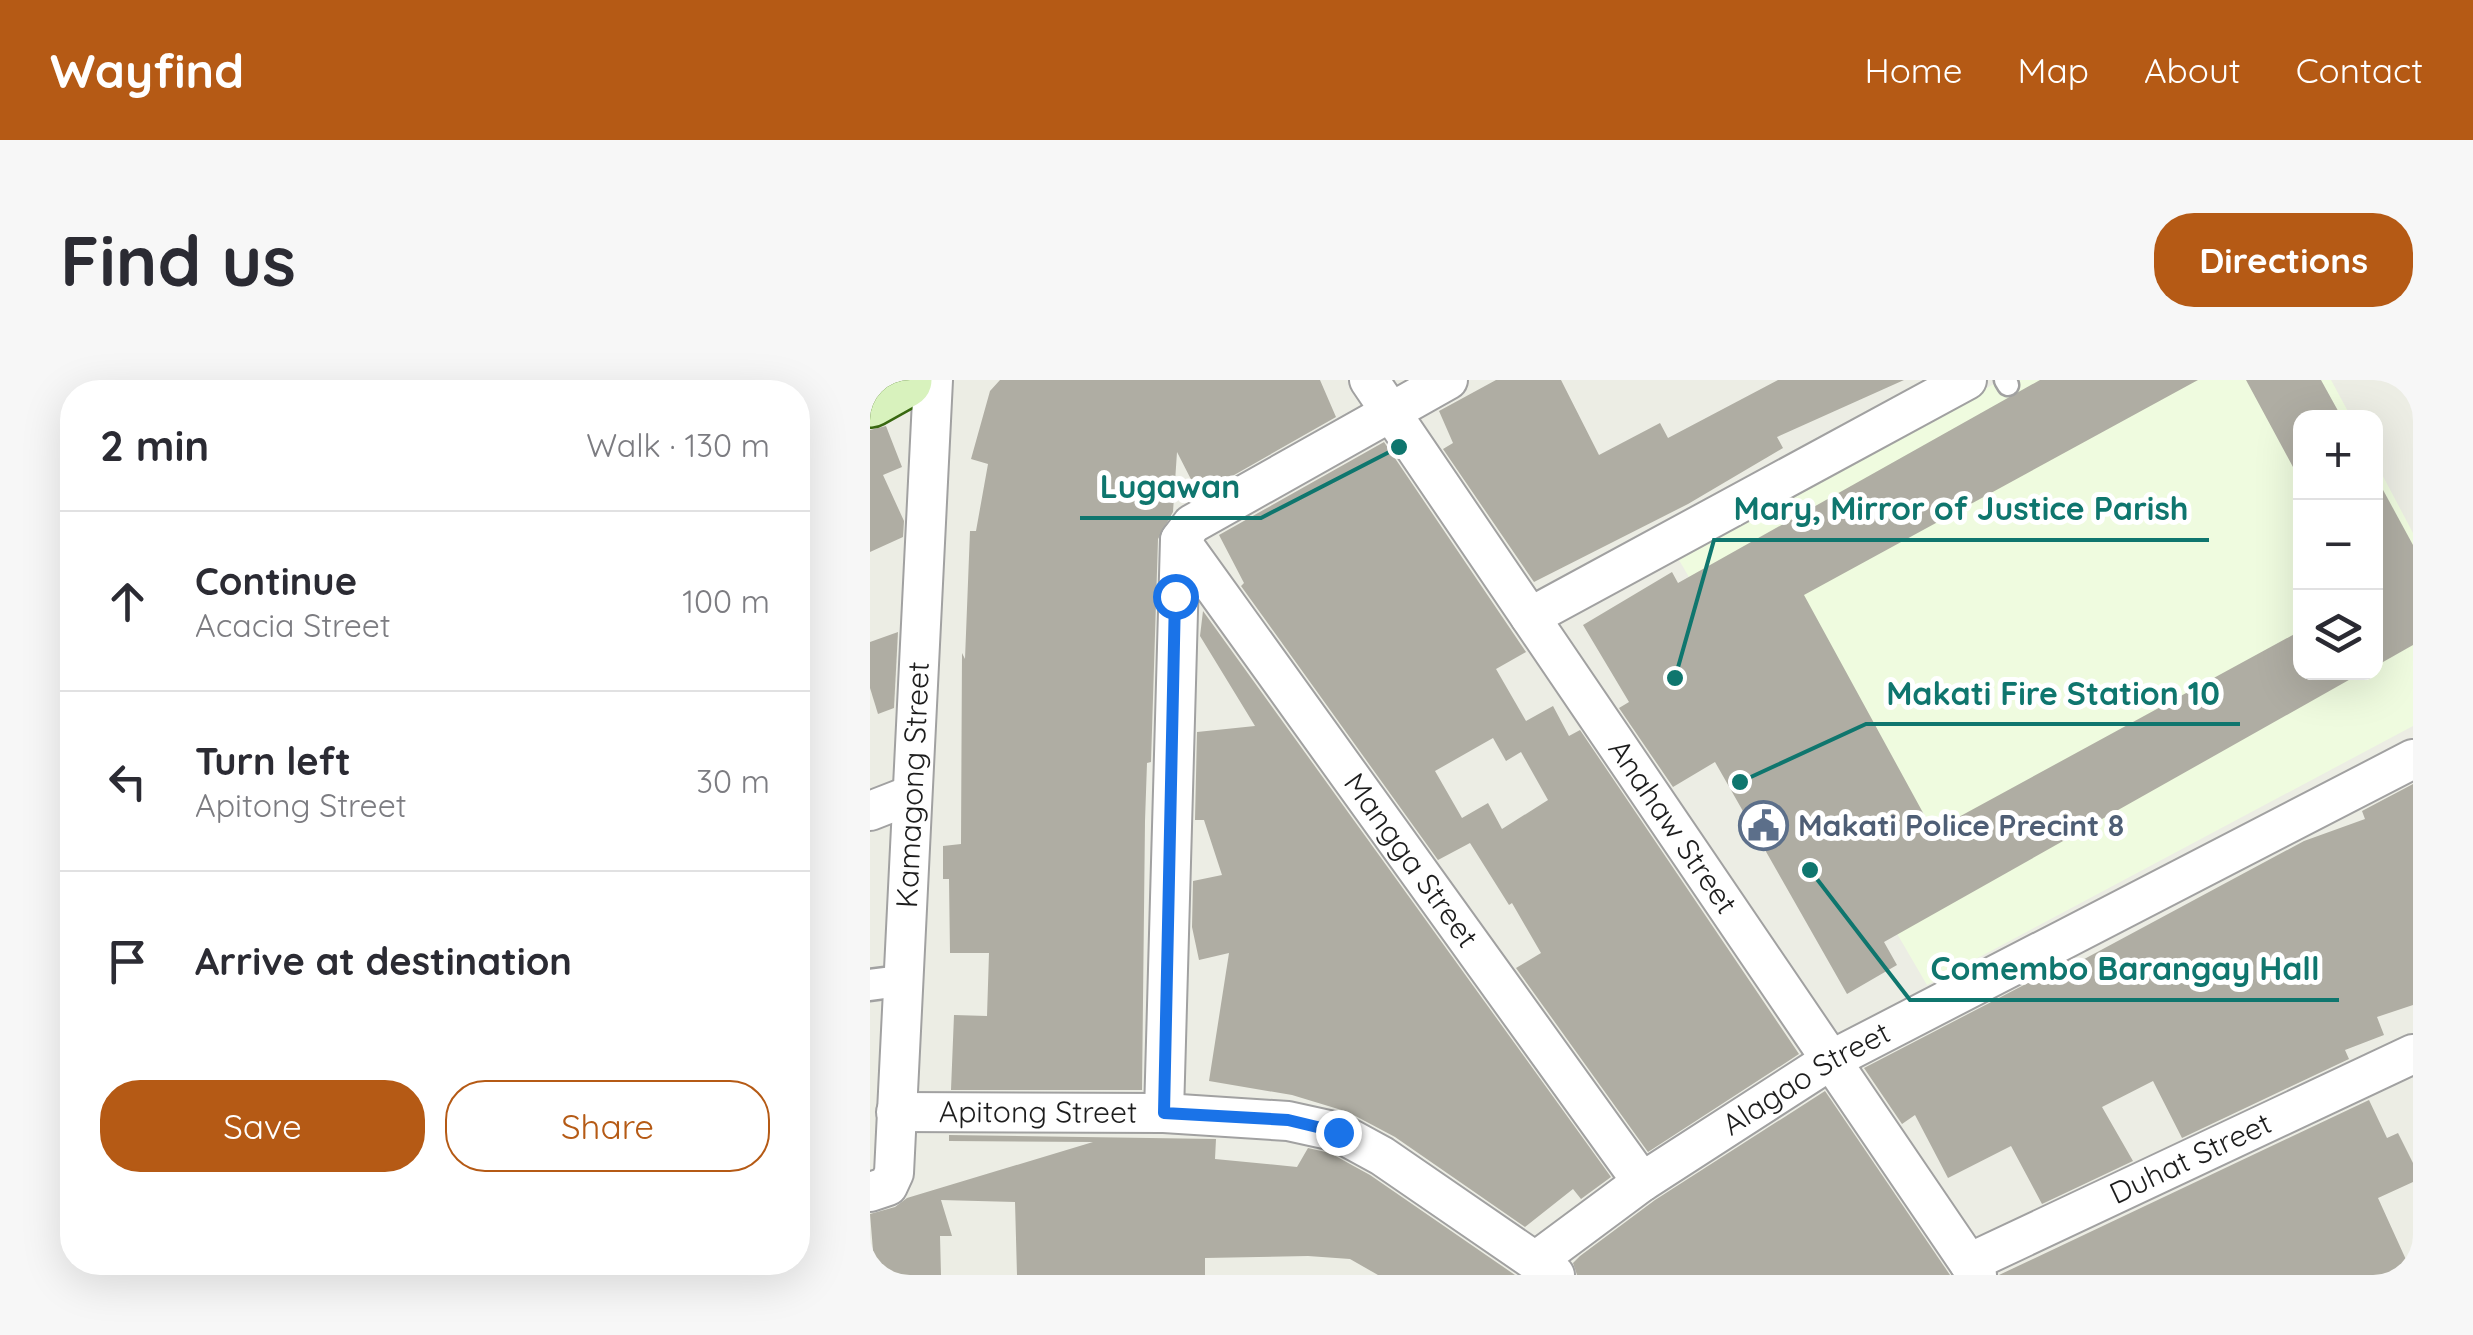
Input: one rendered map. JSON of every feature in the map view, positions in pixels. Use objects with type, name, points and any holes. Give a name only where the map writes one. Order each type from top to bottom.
[{"type":"main road","points":[[870,399],[904,380]]},
{"type":"street","name":"Kamagong Street","points":[[879,1189],[894,1173],[896,1112],[885,983],[910,795],[933,380]]},
{"type":"street","name":"Anahaw Street","points":[[1369,380],[1973,1269]]},
{"type":"street","points":[[1164,1113],[1180,540],[1192,524],[1448,380]]},
{"type":"street","points":[[1530,616],[1967,380]]},
{"type":"street","name":"Mangga Street","points":[[1180,540],[1642,1182]]},
{"type":"street","name":"Alagao Street","points":[[1546,1267],[1642,1182],[1831,1060],[2413,760]]},
{"type":"street","points":[[870,811],[910,795]]},
{"type":"street","name":"Duhat Street","points":[[1973,1269],[2413,1054]]},
{"type":"street","name":"Apitong Street","points":[[896,1112],[1164,1113],[1288,1120],[1338,1132],[1382,1156],[1546,1267]]},
{"type":"shaded area","points":[[2001,380],[2331,380],[2347,410],[2293,410],[2293,680],[2383,680],[2383,476],[2413,533],[2413,726],[1927,985],[1679,560]]},
{"type":"building","points":[[1000,380],[1320,380],[1336,417],[1199,495],[1177,452],[1173,512],[1158,539],[1151,762],[1147,763],[1145,821],[1142,1090],[951,1090],[954,1015],[987,1016],[989,953],[950,953],[949,879],[943,879],[943,846],[961,844],[962,653],[965,659],[970,531],[976,531],[988,464],[971,459],[990,391]]},
{"type":"building","points":[[1496,380],[1561,380],[1599,455],[1660,423],[1668,438],[1778,380],[1904,380],[1777,437],[1783,448],[1688,504],[1534,582],[1443,449],[1453,443],[1439,411]]},
{"type":"building","points":[[2040,380],[2198,380],[1804,595],[1933,831],[2293,635],[2293,680],[2349,680],[1884,942],[1897,965],[1847,994],[1715,762],[1673,787],[1619,708],[1629,702],[1583,625],[1672,572],[1678,583]]},
{"type":"building","points":[[2246,380],[2321,380],[2338,410],[2293,410],[2293,467]]},
{"type":"building","points":[[886,426],[902,467],[883,475],[904,521],[903,537],[870,552],[870,430]]},
{"type":"building","points":[[1384,442],[1526,652],[1496,669],[1526,721],[1553,706],[1569,736],[1580,730],[1799,1054],[1648,1152],[1516,968],[1541,953],[1512,903],[1509,905],[1470,843],[1438,860],[1241,586],[1244,583],[1219,535]],"holes":[[[1493,738],[1506,761],[1521,752],[1548,800],[1502,829],[1488,803],[1462,818],[1435,771]]]},
{"type":"building","points":[[2383,490],[2413,545],[2413,645],[2383,662]]},
{"type":"building","points":[[1203,611],[1611,1177],[1581,1199],[1573,1189],[1525,1227],[1395,1137],[1348,1112],[1292,1095],[1209,1081],[1229,953],[1199,960],[1192,927],[1193,881],[1222,875],[1204,820],[1195,820],[1197,732],[1255,726],[1200,636]]},
{"type":"building","points":[[898,632],[894,708],[878,714],[870,688],[870,642]]},
{"type":"building","points":[[2413,784],[2413,1005],[2377,1017],[2384,1035],[2345,1050],[2349,1059],[2182,1138],[2153,1081],[2102,1107],[2133,1161],[2042,1204],[2011,1146],[1948,1178],[1915,1115],[1902,1124],[1864,1068],[2072,960],[2075,964],[2304,841],[2365,819],[2362,811]]},
{"type":"building","points":[[1825,1091],[1950,1275],[1577,1275],[1573,1263],[1580,1256],[1655,1200]]},
{"type":"building","points":[[2369,1100],[2387,1138],[2398,1133],[2413,1163],[2413,1182],[2378,1198],[2413,1275],[1999,1275]]},
{"type":"building","points":[[949,1135],[1216,1139],[1215,1159],[1297,1167],[1308,1148],[1330,1153],[1370,1175],[1515,1275],[1378,1275],[1350,1259],[1308,1256],[1205,1258],[1205,1275],[1017,1275],[1015,1202],[941,1200],[952,1236],[940,1236],[941,1275],[875,1275],[870,1214],[895,1207],[907,1198],[1093,1142],[949,1141]]},
{"type":"place","name":"Lugawan","points":[[1399,447]]},
{"type":"place","name":"Mary, Mirror of Justice Parish","points":[[1675,678]]},
{"type":"place","name":"Makati Fire Station 10","points":[[1740,782]]},
{"type":"place","name":"Makati Police Precint 8","points":[[1763,826]]},
{"type":"place","name":"Comembo Barangay Hall","points":[[1810,870]]},
{"type":"route","points":[[1175,596],[1164,1113],[1288,1120],[1338,1132]]}]
